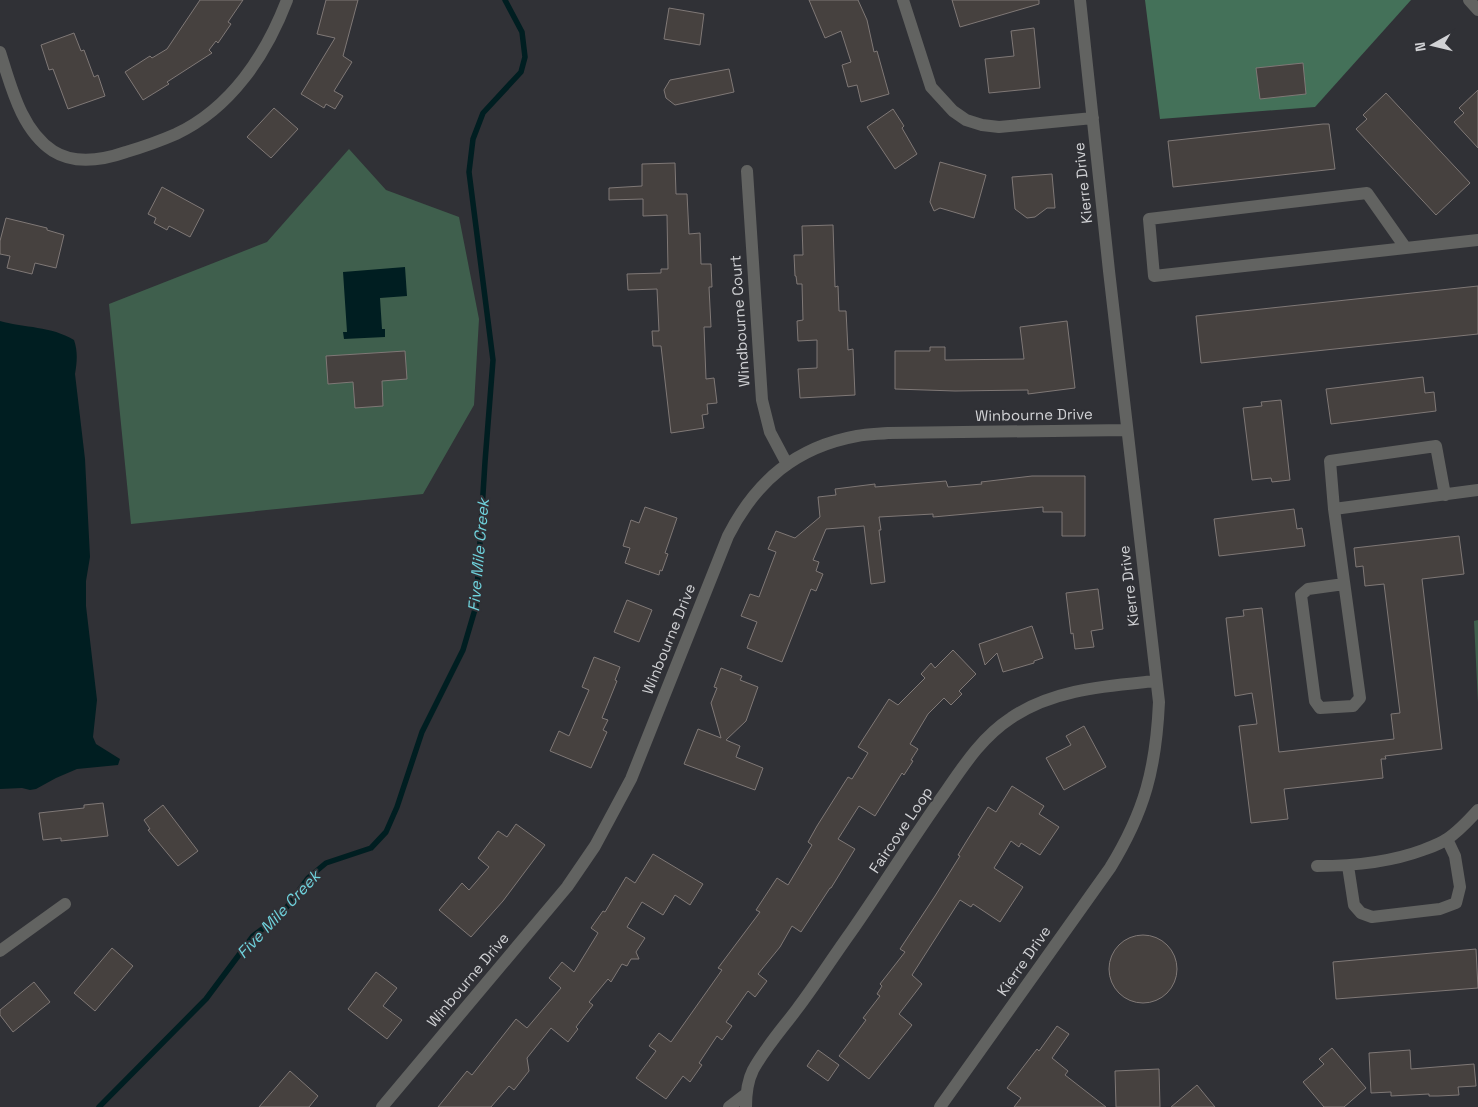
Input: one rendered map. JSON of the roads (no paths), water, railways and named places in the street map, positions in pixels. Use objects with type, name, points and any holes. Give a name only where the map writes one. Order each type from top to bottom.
[{"type":"street","points":[[0,52],[22,112],[42,142],[53,151],[66,157],[90,160],[103,159],[148,145],[176,133],[200,119],[218,105],[242,81],[265,48],[280,19],[287,0]]},
{"type":"street","points":[[903,0],[931,87],[953,111],[966,120],[982,125],[999,127],[1093,118]]},
{"type":"street","name":"Kierre Drive","points":[[945,1105],[1122,849],[1146,792],[1153,766],[1157,739],[1156,681],[1080,0]]},
{"type":"street","points":[[1469,0],[1478,10]]},
{"type":"street","name":"Windbourne Court","points":[[747,171],[762,400],[770,432],[787,464]]},
{"type":"street","points":[[1405,247],[1367,193],[1149,219],[1154,276],[1478,240]]},
{"type":"street","name":"Winbourne Drive","points":[[382,1107],[567,887],[595,846],[631,779],[728,536],[739,514],[769,479],[796,458],[821,446],[857,436],[888,433],[1127,430]]},
{"type":"street","points":[[1344,584],[1308,588],[1301,595],[1315,701],[1320,708],[1353,706],[1360,698],[1334,508],[1330,461],[1436,446],[1445,495]]},
{"type":"street","points":[[1334,508],[1478,490]]},
{"type":"street","name":"Faircove Loop","points":[[729,1107],[746,1100],[749,1080],[761,1057],[874,900],[931,812],[976,748],[996,729],[1012,718],[1029,708],[1058,696],[1084,690],[1156,681]]},
{"type":"street","points":[[1317,866],[1348,866],[1399,858],[1448,839],[1478,810]]},
{"type":"street","points":[[1348,866],[1354,905],[1361,913],[1372,917],[1440,909],[1456,903],[1460,887],[1455,856],[1448,839]]},
{"type":"street","points":[[0,952],[65,904]]},
{"type":"water","points":[[405,267],[407,296],[380,298],[382,329],[385,329],[385,337],[344,339],[343,332],[347,332],[343,272]]},
{"type":"water","points":[[0,321],[56,332],[74,340],[77,357],[75,374],[85,459],[90,557],[86,581],[86,606],[97,700],[93,737],[96,744],[120,759],[118,765],[77,769],[36,789],[30,790],[22,788],[0,789]]},
{"type":"waterway","name":"Five Mile Creek","points":[[99,1107],[206,999],[253,936],[281,915],[308,878],[326,863],[371,848],[386,832],[397,807],[422,732],[463,650],[476,606],[493,360],[469,172],[473,139],[483,113],[521,72],[525,57],[522,32],[505,0]]}]
